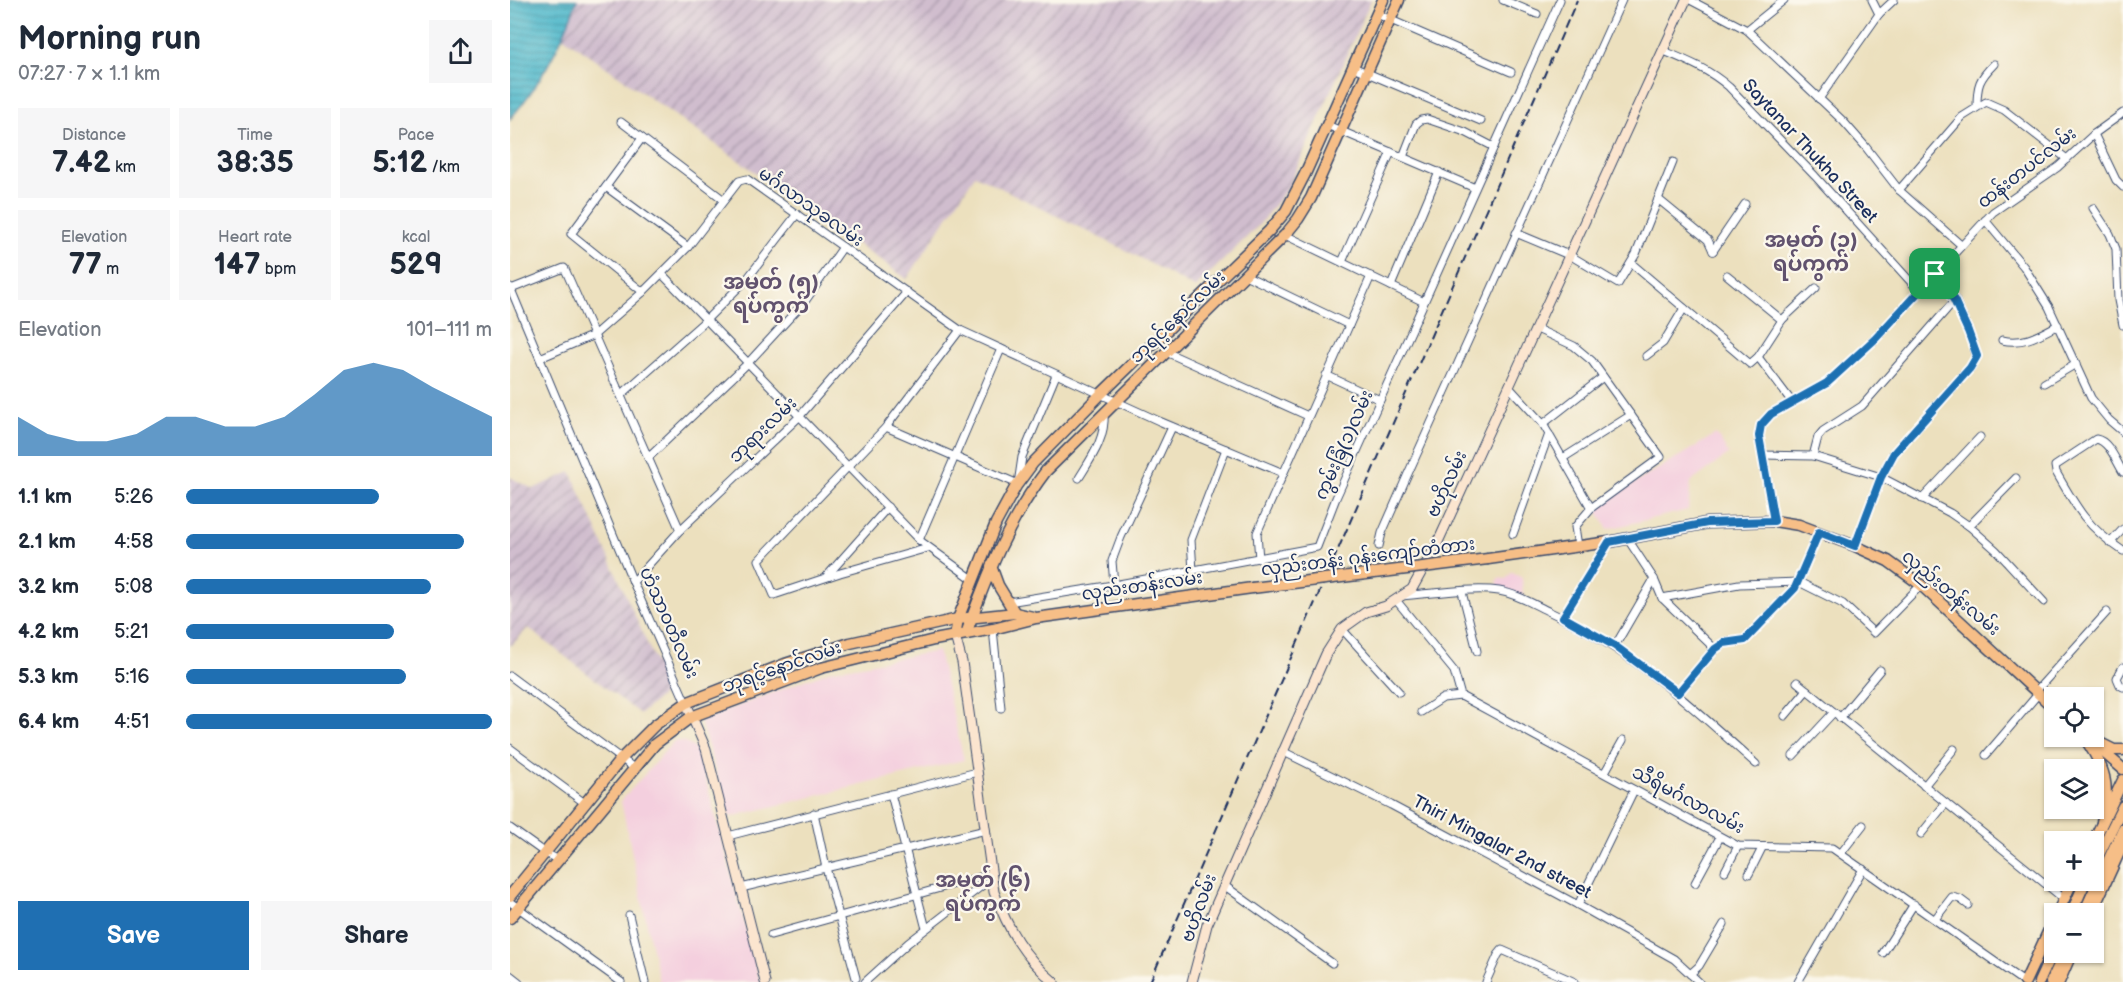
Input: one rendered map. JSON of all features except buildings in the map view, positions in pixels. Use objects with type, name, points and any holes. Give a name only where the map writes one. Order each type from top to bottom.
[{"type":"main road","name":"ဘုရင့်နောင်လမ်း","points":[[961,635],[958,618],[996,523],[1018,484],[1033,463],[1239,261],[1286,211],[1305,174],[1383,0]]},
{"type":"main road","name":"ဘုရင့်နောင်လမ်း","points":[[510,918],[514,905],[559,860],[655,744],[691,717],[821,668],[961,635],[972,618],[1009,526],[1031,490],[1046,471],[1285,235],[1298,219],[1311,198],[1399,0]]},
{"type":"main road","name":"ဗဟိုလမ်း","points":[[1192,982],[1207,925],[1326,654],[1342,629],[1366,612],[1386,606],[1412,589],[1438,543],[1688,0]]},
{"type":"main road","points":[[1239,261],[1247,273]]},
{"type":"main road","points":[[1193,305],[1204,315]]},
{"type":"main road","points":[[1150,347],[1163,355]]},
{"type":"main road","name":"လှည်းတန်းလမ်း","points":[[1627,538],[1707,523],[1774,521],[1819,532],[1888,561],[1921,585],[2044,698]]},
{"type":"main road","name":"လှည်းတန်း ဂုန်းကျော်တံတား","points":[[1252,588],[1488,559],[1627,538]]},
{"type":"main road","points":[[991,566],[998,585],[1015,613]]},
{"type":"main road","name":"လှည်းတန်းလမ်း","points":[[961,635],[1036,618],[1252,588]]},
{"type":"main road","name":"လှည်းတန်းလမ်း","points":[[510,896],[621,759],[655,725],[686,703],[785,664],[850,643],[958,618],[1015,613],[1036,618]]},
{"type":"main road","points":[[961,635],[962,662],[994,892],[1006,924],[1020,947],[1038,969],[1054,982]]},
{"type":"main road","name":"ဟံသာဝတီလမ်း","points":[[686,703],[706,749],[765,982]]},
{"type":"main road","points":[[2104,745],[2114,750],[2123,750]]},
{"type":"main road","points":[[2092,747],[2100,760],[2106,781],[2106,805],[2102,822]]},
{"type":"main road","points":[[2098,747],[2123,769]]},
{"type":"main road","points":[[2098,831],[2123,780]]},
{"type":"main road","points":[[2102,822],[2123,795]]},
{"type":"main road","points":[[2104,844],[2123,806]]},
{"type":"main road","points":[[2086,903],[2123,829]]},
{"type":"main road","points":[[2096,903],[2123,844]]},
{"type":"main road","points":[[2024,982],[2044,940]]},
{"type":"main road","points":[[2039,982],[2048,963]]},
{"type":"main road","points":[[2051,982],[2060,963]]},
{"type":"main road","points":[[2059,982],[2067,963]]},
{"type":"street","points":[[1503,0],[1537,14]]},
{"type":"street","name":"ကွမ်းခြံ(၁)လမ်း","points":[[1259,559],[1317,547],[1336,498],[1560,0]]},
{"type":"street","points":[[1379,546],[1386,523],[1622,0]]},
{"type":"street","points":[[1688,0],[1747,30],[1843,121],[1899,190],[1961,245]]},
{"type":"street","points":[[1747,30],[1784,0]]},
{"type":"street","points":[[1872,0],[1879,14]]},
{"type":"street","points":[[1819,99],[1879,14],[1894,0]]},
{"type":"street","points":[[1377,14],[1511,72]]},
{"type":"street","name":"Saytanar Thukha Street","points":[[1664,51],[1697,65],[1729,87],[1815,176],[1919,291]]},
{"type":"street","points":[[1977,106],[1977,88],[1981,76],[1994,64]]},
{"type":"street","points":[[1353,67],[1481,120]]},
{"type":"street","points":[[1899,190],[1962,117],[1986,102],[2004,110],[2067,159]]},
{"type":"street","name":"ထန်းတပင်လမ်း","points":[[1774,521],[1759,436],[1761,425],[1771,414],[1827,383],[1875,339],[1993,212],[2067,159],[2094,134],[2123,113]]},
{"type":"street","points":[[1403,157],[1416,124],[1420,120],[1427,119],[1465,132],[1494,147]]},
{"type":"street","points":[[621,122],[724,200]]},
{"type":"street","points":[[1327,125],[1475,188]]},
{"type":"street","points":[[2094,134],[2116,180],[2123,187]]},
{"type":"street","points":[[642,138],[570,234],[643,292]]},
{"type":"street","points":[[1342,262],[1391,152]]},
{"type":"street","points":[[1516,233],[1570,256],[1618,284],[1631,263],[1673,162]]},
{"type":"street","points":[[1391,286],[1439,172]]},
{"type":"street","name":"မင်္ဂလာသုခလမ်း","points":[[540,358],[594,335],[662,274],[688,247],[739,181],[747,179],[960,330],[1172,427],[1282,473]]},
{"type":"street","points":[[606,188],[688,247]]},
{"type":"street","points":[[1658,199],[1708,240],[1713,252],[1745,204]]},
{"type":"street","points":[[2093,208],[2110,234],[2116,249],[2118,300],[2123,326]]},
{"type":"street","points":[[621,395],[705,321],[747,279],[796,214]]},
{"type":"street","points":[[1985,220],[2024,267],[2049,307],[2091,398],[2109,420],[2123,432]]},
{"type":"street","points":[[1285,235],[1424,302]]},
{"type":"street","points":[[648,458],[747,364],[806,300],[843,247]]},
{"type":"street","points":[[1631,263],[1750,364],[1758,357],[1782,320],[1816,288]]},
{"type":"street","points":[[510,288],[565,268],[680,530]]},
{"type":"street","points":[[1247,273],[1349,325]]},
{"type":"street","points":[[662,274],[919,540],[974,580]]},
{"type":"street","points":[[1727,274],[1782,320]]},
{"type":"street","points":[[1855,546],[1881,477],[1894,453],[1974,363],[1977,356],[1954,300],[1935,274]]},
{"type":"street","points":[[1008,602],[1259,559],[1257,533],[1371,276]]},
{"type":"street","name":"ဟံသာဝတီလမ်း","points":[[510,288],[686,703]]},
{"type":"street","name":"ဘုရားလမ်း","points":[[633,582],[680,530],[799,417],[907,292]]},
{"type":"street","points":[[1813,456],[1818,437],[1823,431],[1862,406],[1948,310],[1954,300]]},
{"type":"street","points":[[1646,356],[1664,343],[1684,308]]},
{"type":"street","points":[[2002,340],[2018,342],[2029,340],[2058,325]]},
{"type":"street","points":[[1537,329],[1574,346],[1592,361],[1661,458],[1591,508],[1575,527],[1578,546]]},
{"type":"street","points":[[928,548],[825,578],[774,596],[759,560],[886,427],[960,330]]},
{"type":"street","points":[[919,540],[1001,349]]},
{"type":"street","points":[[1163,355],[1308,416]]},
{"type":"street","points":[[1758,357],[1792,402]]},
{"type":"street","points":[[2044,383],[2076,364]]},
{"type":"street","points":[[886,427],[1018,484],[1022,457],[1056,375]]},
{"type":"street","points":[[1326,375],[1380,400]]},
{"type":"street","points":[[1543,424],[1603,377]]},
{"type":"street","points":[[1510,388],[1543,424],[1591,508]]},
{"type":"street","points":[[1079,478],[1099,444],[1105,426],[1104,413]]},
{"type":"street","points":[[1563,458],[1630,415]]},
{"type":"street","points":[[1114,585],[1112,561],[1172,427]]},
{"type":"street","points":[[1513,534],[1549,434]]},
{"type":"street","points":[[1922,499],[1980,437]]},
{"type":"street","points":[[2123,472],[2106,444],[2096,439],[2055,465],[2056,472],[2083,516],[2096,532],[2123,551]]},
{"type":"street","points":[[1193,571],[1191,540],[1226,449]]},
{"type":"street","points":[[1763,455],[1813,456],[1881,477],[1950,513],[1996,550],[2044,602]]},
{"type":"street","points":[[1969,526],[2016,477]]},
{"type":"street","points":[[825,578],[888,507]]},
{"type":"street","points":[[2110,543],[2123,529]]},
{"type":"street","points":[[1678,693],[1715,649],[1724,643],[1745,640],[1799,582],[1819,532]]},
{"type":"street","points":[[1627,538],[1654,579],[1662,598],[1715,649]]},
{"type":"street","points":[[1563,617],[1609,542]]},
{"type":"street","points":[[1615,646],[1654,579]]},
{"type":"street","points":[[1662,598],[1739,584],[1799,582],[1843,604],[1874,633],[1921,585]]},
{"type":"street","points":[[1399,598],[1496,591],[1511,594],[1563,617],[1615,646],[1678,693],[1756,764]]},
{"type":"street","points":[[1462,592],[1477,651]]},
{"type":"street","points":[[1399,598],[1454,670],[1461,696],[1443,698],[1421,712]]},
{"type":"street","points":[[1986,755],[2107,612]]},
{"type":"street","points":[[993,629],[1001,708]]},
{"type":"street","points":[[1342,629],[1399,692]]},
{"type":"street","points":[[2123,667],[2117,678],[2123,687]]},
{"type":"street","points":[[1840,718],[1880,670]]},
{"type":"street","points":[[510,676],[634,768]]},
{"type":"street","points":[[1797,682],[1946,803],[2051,903]]},
{"type":"street","points":[[1785,716],[1807,690]]},
{"type":"street","name":"သီရိမင်္ဂလာလမ်း","points":[[1461,696],[1738,846],[1830,847],[2024,982]]},
{"type":"street","points":[[1793,756],[1834,712]]},
{"type":"street","points":[[1605,772],[1623,740]]},
{"type":"street","points":[[510,748],[586,804]]},
{"type":"street","points":[[1924,786],[1954,749]]},
{"type":"street","name":"Thiri Mingalar 2nd street","points":[[1282,751],[1383,801],[1674,958],[1694,979]]},
{"type":"street","points":[[728,836],[977,772]]},
{"type":"street","points":[[1578,905],[1634,790]]},
{"type":"street","points":[[891,794],[925,925]]},
{"type":"street","points":[[1921,834],[1946,803]]},
{"type":"street","points":[[814,813],[838,915],[856,978]]},
{"type":"street","points":[[1841,853],[1863,825]]},
{"type":"street","points":[[510,828],[559,860]]},
{"type":"street","points":[[741,888],[986,830]]},
{"type":"street","points":[[1695,883],[1720,837]]},
{"type":"street","points":[[1725,871],[1738,846]]},
{"type":"street","points":[[1749,874],[1762,848]]},
{"type":"street","points":[[1798,982],[1863,869]]},
{"type":"street","points":[[771,935],[980,877]]},
{"type":"street","points":[[865,982],[908,944],[992,878]]},
{"type":"street","points":[[1224,886],[1332,963]]},
{"type":"street","points":[[1935,919],[1952,897],[1968,905]]},
{"type":"street","points":[[1882,953],[1914,904]]},
{"type":"street","points":[[514,905],[621,982]]},
{"type":"street","points":[[629,915],[645,982]]},
{"type":"street","points":[[1694,979],[1699,966],[1724,924]]},
{"type":"street","points":[[1486,982],[1502,950],[1575,982]]},
{"type":"street","points":[[1553,982],[1557,973]]},
{"type":"street","points":[[510,975],[519,982]]},
{"type":"shaded area","points":[[577,0],[1371,0],[1289,186],[1258,226],[1195,288],[1131,253],[975,175],[907,279],[562,36]]},
{"type":"shaded area","points":[[1716,434],[1729,454],[1691,482],[1688,510],[1608,529],[1595,507]]},
{"type":"shaded area","points":[[571,472],[668,690],[640,714],[528,628],[510,645],[510,477],[533,489]]},
{"type":"shaded area","points":[[1512,572],[1522,577],[1523,597],[1497,590],[1498,578],[1506,579]]},
{"type":"shaded area","points":[[938,651],[964,760],[730,817],[700,721],[829,671]]},
{"type":"shaded area","points":[[674,741],[683,741],[694,748],[700,758],[760,982],[659,982],[621,801]]},
{"type":"water","points":[[510,0],[577,0],[549,63],[531,92],[510,119]]},
{"type":"railway","points":[[1150,982],[1577,0]]},
{"type":"district","name":"အမှတ် (၃) ရပ်ကွက်","points":[[1811,252]]},
{"type":"district","name":"အမှတ် (၅) ရပ်ကွက်","points":[[771,294]]},
{"type":"district","name":"အမှတ် (၆) ရပ်ကွက်","points":[[983,892]]},
{"type":"route","points":[[1935,274],[1954,300],[1977,356],[1970,368],[1894,453],[1881,477],[1855,546],[1819,532],[1795,588],[1745,640],[1724,643],[1715,649],[1678,693],[1615,646],[1563,617],[1609,542],[1707,523],[1774,521],[1759,436],[1761,425],[1771,414],[1827,383],[1875,339],[1935,274]]}]
